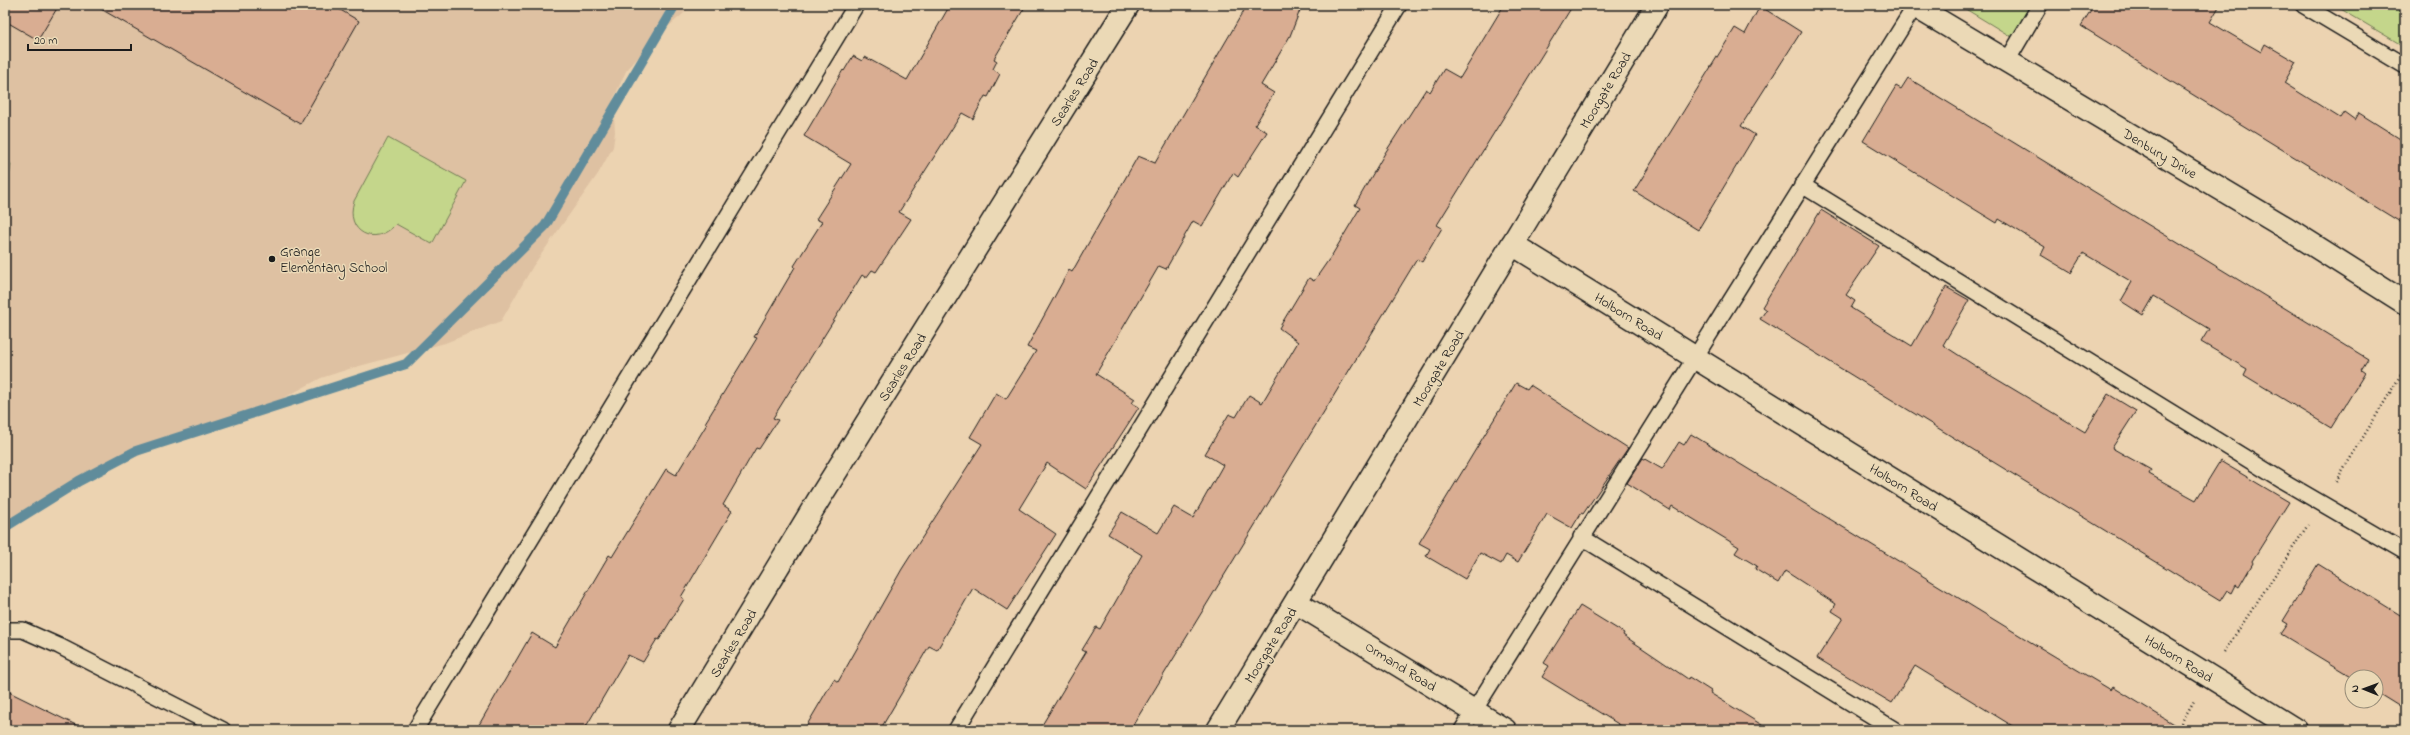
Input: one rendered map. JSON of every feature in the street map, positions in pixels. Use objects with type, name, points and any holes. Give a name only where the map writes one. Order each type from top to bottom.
[{"type":"street","name":"Searles Road","points":[[687,727],[824,492],[1128,5]]},
{"type":"street","name":"Moorgate Road","points":[[1218,730],[1297,602],[1657,5]]},
{"type":"street","name":"Denbury Drive","points":[[1914,6],[2288,229],[2405,303]]},
{"type":"street","name":"Holborn Road","points":[[1512,244],[2296,730]]},
{"type":"street","name":"Ormand Road","points":[[1297,602],[1505,730]]},
{"type":"lane","points":[[415,730],[856,5]]},
{"type":"lane","points":[[956,730],[1399,5]]},
{"type":"lane","points":[[2007,61],[2040,5]]},
{"type":"lane","points":[[2303,5],[2405,66]]},
{"type":"lane","points":[[1462,730],[1694,356],[1914,6]]},
{"type":"lane","points":[[1802,185],[2283,481],[2405,552]]},
{"type":"lane","points":[[1581,537],[1895,730]]},
{"type":"lane","points":[[5,630],[23,630],[59,646],[223,730]]},
{"type":"path","points":[[2177,730],[2209,676],[2323,503],[2405,368]]},
{"type":"shaded area","name":"Grange Elementary School","points":[[5,5],[690,5],[683,14],[658,35],[626,71],[613,100],[615,132],[613,147],[598,174],[533,266],[501,321],[445,343],[352,368],[321,378],[280,400],[175,440],[131,459],[5,521]]},
{"type":"green space","points":[[1959,5],[2031,5],[2015,39]]},
{"type":"green space","points":[[2334,5],[2405,5],[2405,47]]},
{"type":"green space","points":[[388,138],[466,181],[432,244],[396,224],[388,231],[379,235],[371,235],[363,233],[357,228],[353,221],[352,212],[354,201]]},
{"type":"green space","points":[[5,160],[11,164],[5,204]]},
{"type":"building","points":[[5,5],[59,5],[38,40],[5,21]]},
{"type":"building","points":[[94,5],[332,5],[359,21],[300,124]]},
{"type":"building","points":[[950,5],[1026,5],[994,59],[997,61],[993,69],[1000,74],[988,97],[985,96],[973,119],[962,113],[899,212],[911,219],[876,272],[872,270],[866,278],[862,275],[773,418],[778,420],[759,449],[756,448],[723,505],[732,511],[681,597],[684,599],[659,640],[657,639],[643,662],[628,655],[584,730],[476,730],[532,633],[555,647],[609,555],[612,557],[666,469],[676,475],[707,424],[705,423],[757,338],[754,337],[795,267],[794,266],[822,222],[816,219],[851,164],[804,136],[843,70],[844,71],[853,56],[862,61],[865,57],[907,80]]},
{"type":"building","points":[[1247,5],[1302,5],[1290,36],[1261,85],[1274,93],[1255,125],[1267,132],[1238,177],[1233,173],[1202,226],[1193,221],[1166,269],[1159,266],[1096,374],[1135,399],[1132,403],[1139,407],[1086,489],[1047,463],[1019,509],[1056,534],[1007,610],[973,588],[937,650],[929,646],[880,730],[804,730],[834,679],[838,682],[902,569],[982,444],[970,437],[996,393],[1006,399],[1036,351],[1027,347],[1069,270],[1072,272],[1138,156],[1155,163]]},
{"type":"building","points":[[1504,5],[1573,5],[1437,225],[1442,228],[1422,262],[1417,259],[1130,730],[1039,730],[1086,652],[1082,650],[1096,627],[1100,629],[1142,555],[1108,534],[1122,512],[1158,533],[1174,507],[1193,518],[1223,465],[1205,454],[1229,414],[1236,417],[1249,395],[1262,403],[1298,342],[1279,328],[1309,278],[1314,281],[1332,255],[1360,208],[1355,205],[1385,153],[1426,89],[1430,92],[1444,69],[1460,78]]},
{"type":"building","points":[[2094,5],[2220,5],[2210,22],[2261,52],[2265,44],[2296,62],[2284,83],[2340,118],[2344,112],[2355,120],[2359,113],[2405,142],[2405,225],[2081,26]]},
{"type":"building","points":[[1760,6],[1801,32],[1741,126],[1755,135],[1698,230],[1634,191],[1735,28],[1745,34]]},
{"type":"building","points":[[1908,78],[2368,359],[2361,370],[2365,373],[2331,428],[2244,375],[2247,369],[2201,342],[2209,329],[2154,296],[2143,315],[2121,301],[2132,282],[2083,253],[2071,273],[2041,255],[2045,247],[1999,219],[1997,223],[1863,141],[1896,86],[1901,89]]},
{"type":"building","points":[[1821,210],[1879,246],[1846,295],[1855,301],[1851,308],[1912,346],[1946,287],[1969,300],[1943,345],[1983,371],[2085,432],[2108,394],[2136,411],[2112,448],[2151,470],[2149,474],[2196,500],[2220,461],[2289,502],[2252,561],[2253,563],[2239,587],[2236,585],[2232,593],[2227,590],[2220,601],[1760,319],[1766,310],[1762,307]]},
{"type":"building","points":[[1516,383],[1527,389],[1530,385],[1628,448],[1583,514],[1581,513],[1572,528],[1547,514],[1518,562],[1506,555],[1501,564],[1480,553],[1465,579],[1426,556],[1430,549],[1419,543]]},
{"type":"building","points":[[1691,434],[2024,638],[2111,690],[2113,687],[2183,730],[2019,730],[1915,666],[1892,703],[1817,658],[1843,618],[1832,611],[1836,604],[1785,571],[1778,583],[1755,569],[1757,566],[1735,553],[1739,547],[1672,506],[1670,510],[1627,483],[1643,458],[1662,469],[1679,442],[1684,445]]},
{"type":"building","points":[[2318,564],[2405,618],[2405,710],[2384,697],[2384,669],[2344,669],[2344,672],[2281,634],[2288,624],[2283,621]]},
{"type":"building","points":[[1580,606],[1624,633],[1623,635],[1688,679],[1689,677],[1711,691],[1710,693],[1770,730],[1628,730],[1542,677],[1549,666],[1544,663]]},
{"type":"building","points":[[5,690],[86,730],[5,730]]},
{"type":"waterway","points":[[5,527],[79,481],[136,451],[406,364],[545,226],[675,5]]},
{"type":"place","name":"Grange Elementary School","points":[[272,259]]}]
